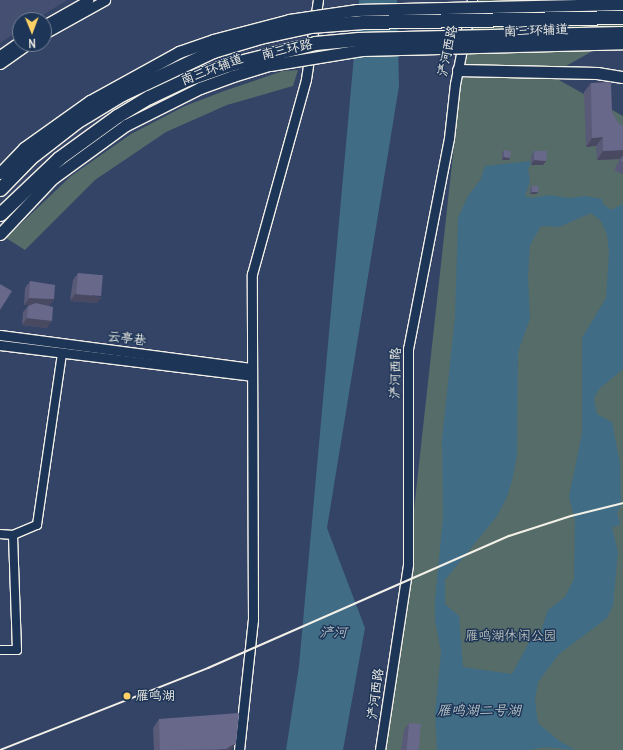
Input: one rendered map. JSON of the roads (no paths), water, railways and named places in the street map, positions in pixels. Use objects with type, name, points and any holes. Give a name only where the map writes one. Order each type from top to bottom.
[{"type":"highway","name":"南三环路","points":[[0,189],[30,158],[76,122],[122,94],[213,51],[260,37],[310,26],[363,22],[623,17]]},
{"type":"highway","name":"南三环路","points":[[0,214],[59,158],[117,116],[149,97],[187,79],[227,65],[315,43],[359,39],[623,33]]},
{"type":"main road","name":"南三环辅道","points":[[0,173],[24,148],[90,101],[179,52],[213,40],[289,20],[357,10],[623,4]]},
{"type":"main road","name":"南三环辅道","points":[[0,234],[53,178],[126,125],[200,88],[234,76],[270,65],[362,50],[623,43]]},
{"type":"main road","points":[[458,70],[597,73],[623,77]]},
{"type":"street","points":[[52,20],[88,0]]},
{"type":"street","points":[[52,30],[105,0]]},
{"type":"street","points":[[239,750],[254,620],[251,372],[252,274],[306,79],[318,0]]},
{"type":"street","name":"浐河西路","points":[[380,750],[408,564],[408,349],[449,138],[458,70],[472,0]]},
{"type":"street","points":[[0,55],[12,47]]},
{"type":"street","points":[[0,64],[17,52]]},
{"type":"street","name":"云亭巷","points":[[0,335],[251,372]]},
{"type":"street","points":[[0,345],[62,353],[251,372]]},
{"type":"street","points":[[0,534],[13,534],[37,524],[62,353]]},
{"type":"street","points":[[0,650],[17,650],[13,534]]},
{"type":"water","name":"浐河","points":[[359,0],[397,0],[399,86],[327,528],[365,628],[343,750],[286,750],[299,666]]},
{"type":"water","name":"雁鸣湖二号湖","points":[[531,161],[528,170],[530,181],[525,196],[532,198],[549,195],[569,198],[586,196],[602,199],[603,204],[611,210],[623,204],[623,369],[599,389],[594,399],[597,414],[612,422],[620,464],[621,505],[617,513],[620,522],[618,526],[612,527],[618,552],[613,605],[607,618],[559,654],[538,682],[535,700],[538,723],[558,740],[575,750],[545,747],[529,750],[437,750],[435,713],[441,652],[435,620],[435,600],[443,517],[442,439],[455,317],[458,218],[468,196],[481,179],[485,166]],"holes":[[[591,213],[601,221],[607,234],[609,253],[606,298],[582,338],[582,433],[569,497],[575,519],[574,579],[565,597],[548,610],[539,637],[530,640],[512,674],[463,667],[459,616],[445,604],[445,580],[497,516],[507,497],[513,477],[517,455],[518,352],[530,319],[528,276],[530,245],[541,226],[559,227]]]},
{"type":"railway","points":[[0,750],[208,668],[509,536],[571,516],[623,503]]},
{"type":"place","name":"雁鸣湖","points":[[127,696]]},
{"type":"park label","name":"雁鸣湖休闲公园","points":[[511,636]]}]
